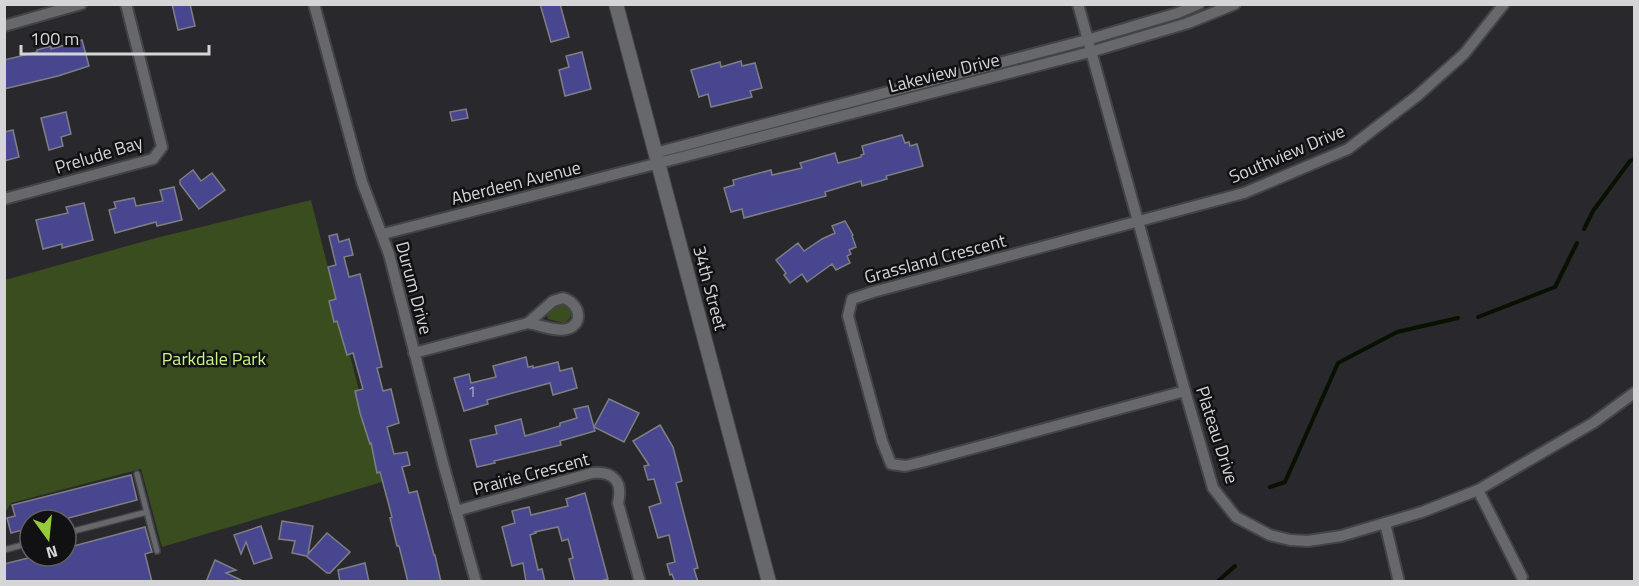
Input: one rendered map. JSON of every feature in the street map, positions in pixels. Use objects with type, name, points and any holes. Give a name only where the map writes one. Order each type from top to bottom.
[{"type":"street","points":[[4,26],[81,4]]},
{"type":"street","name":"Prelude Bay","points":[[4,199],[153,159],[162,147],[126,4]]},
{"type":"street","name":"Durum Drive","points":[[314,4],[362,182],[383,234],[476,582]]},
{"type":"street","name":"34th Street","points":[[616,4],[769,582]]},
{"type":"street","name":"Plateau Drive","points":[[1078,4],[1213,488],[1236,517],[1270,535],[1290,540],[1308,541],[1341,536],[1385,524],[1478,490],[1593,423],[1635,393]]},
{"type":"street","name":"Lakeview Drive","points":[[657,158],[1087,40],[1178,13],[1199,4]]},
{"type":"street","name":"Lakeview Drive","points":[[657,158],[1090,52],[1188,23],[1235,4]]},
{"type":"street","name":"Southview Drive","points":[[1138,221],[1244,193],[1348,149],[1417,96],[1464,54],[1504,4]]},
{"type":"street","name":"Aberdeen Avenue","points":[[383,234],[657,158]]},
{"type":"street","name":"Grassland Crescent","points":[[1138,221],[852,299],[848,316],[882,441],[891,464],[905,466],[1185,392]]},
{"type":"street","points":[[414,353],[528,323]]},
{"type":"street","name":"Prairie Crescent","points":[[456,511],[592,473],[609,474],[619,485],[618,503],[640,582]]},
{"type":"street","points":[[1478,490],[1522,577]]},
{"type":"street","points":[[1385,524],[1399,582]]},
{"type":"lane","points":[[137,474],[157,551]]},
{"type":"lane","points":[[78,530],[147,512]]},
{"type":"green space","name":"Parkdale Park","points":[[311,200],[382,482],[162,547],[141,469],[11,503],[5,513],[5,280],[156,238]]},
{"type":"green space","points":[[561,304],[570,309],[571,315],[568,320],[564,323],[548,319],[547,314]]},
{"type":"building","points":[[172,4],[190,4],[195,26],[178,30]]},
{"type":"building","points":[[540,4],[560,4],[569,37],[551,42]]},
{"type":"building","points":[[82,40],[89,66],[4,89],[4,60],[51,46],[51,49]]},
{"type":"building","points":[[582,52],[591,89],[565,96],[559,70],[569,67],[566,56]]},
{"type":"building","points":[[741,61],[742,66],[755,63],[762,88],[750,91],[752,97],[711,107],[708,94],[699,97],[691,70],[720,62],[721,67]]},
{"type":"building","points":[[466,109],[468,118],[452,121],[450,112]]},
{"type":"building","points":[[66,112],[71,134],[61,137],[63,146],[49,150],[41,118]]},
{"type":"building","points":[[13,130],[19,157],[4,161],[4,132]]},
{"type":"building","points":[[902,135],[905,143],[909,142],[910,146],[917,144],[923,166],[886,176],[887,179],[862,186],[861,181],[825,192],[826,196],[744,218],[742,209],[731,212],[724,188],[734,185],[733,180],[771,170],[772,175],[802,168],[800,163],[835,153],[838,163],[861,157],[864,154],[862,146]]},
{"type":"building","points":[[193,170],[201,181],[212,173],[225,190],[199,209],[180,184],[180,180]]},
{"type":"building","points":[[174,187],[182,220],[157,226],[156,222],[115,233],[109,210],[116,208],[114,202],[134,198],[136,206],[163,201],[160,190]]},
{"type":"building","points":[[84,203],[93,240],[62,248],[62,244],[43,249],[36,220],[68,213],[66,207]]},
{"type":"building","points":[[845,221],[853,235],[856,247],[849,250],[851,254],[847,256],[850,263],[836,270],[832,264],[807,282],[802,274],[790,283],[776,260],[798,243],[804,251],[835,233],[832,226]]},
{"type":"building","points":[[337,234],[339,242],[349,239],[353,255],[344,257],[349,277],[360,274],[382,367],[377,368],[383,391],[391,389],[399,423],[387,427],[394,454],[407,452],[410,465],[402,467],[409,493],[417,491],[441,582],[408,582],[399,546],[397,546],[380,472],[377,473],[371,443],[355,391],[363,389],[353,353],[347,355],[337,321],[334,322],[329,301],[336,299],[328,267],[336,265],[329,236]]},
{"type":"building","points":[[526,357],[528,367],[533,366],[533,368],[558,362],[560,371],[572,368],[577,388],[553,395],[550,383],[487,400],[488,404],[464,411],[454,378],[469,374],[471,383],[496,377],[493,366]]},
{"type":"building","points":[[609,399],[639,413],[624,442],[594,427]]},
{"type":"building","points":[[588,406],[595,431],[560,441],[561,445],[477,467],[470,440],[497,434],[495,426],[521,419],[525,436],[560,426],[560,423],[577,418],[574,409]]},
{"type":"building","points":[[660,425],[673,447],[682,481],[676,483],[698,568],[694,569],[698,582],[675,582],[672,574],[670,575],[667,564],[675,562],[669,535],[658,538],[649,507],[661,503],[654,479],[648,480],[644,466],[649,465],[633,441]]},
{"type":"building","points":[[131,475],[137,500],[78,516],[78,508],[18,508],[18,531],[11,533],[7,518],[15,516],[12,505]]},
{"type":"building","points":[[585,493],[608,579],[597,582],[575,582],[569,559],[573,558],[568,539],[562,541],[558,527],[530,535],[538,570],[542,569],[545,582],[526,582],[523,563],[512,566],[502,527],[515,523],[512,511],[529,507],[531,515],[568,506],[566,499]]},
{"type":"building","points":[[282,521],[313,526],[308,554],[327,533],[350,552],[330,573],[327,573],[306,556],[292,553],[295,541],[279,539]]},
{"type":"building","points":[[261,526],[272,558],[254,564],[246,542],[241,554],[234,535]]},
{"type":"building","points":[[145,527],[152,552],[145,554],[152,582],[4,582],[4,564],[18,560],[18,568],[78,568],[78,545]]},
{"type":"building","points":[[215,560],[236,570],[226,573],[245,582],[206,582]]},
{"type":"building","points":[[365,563],[369,582],[340,582],[338,570]]},
{"type":"waterway","points":[[1584,229],[1593,211],[1630,161],[1634,159]]},
{"type":"waterway","points":[[1478,317],[1555,287],[1577,243]]},
{"type":"waterway","points":[[1270,487],[1285,482],[1338,363],[1397,332],[1458,318]]},
{"type":"waterway","points":[[1217,582],[1235,566]]}]
